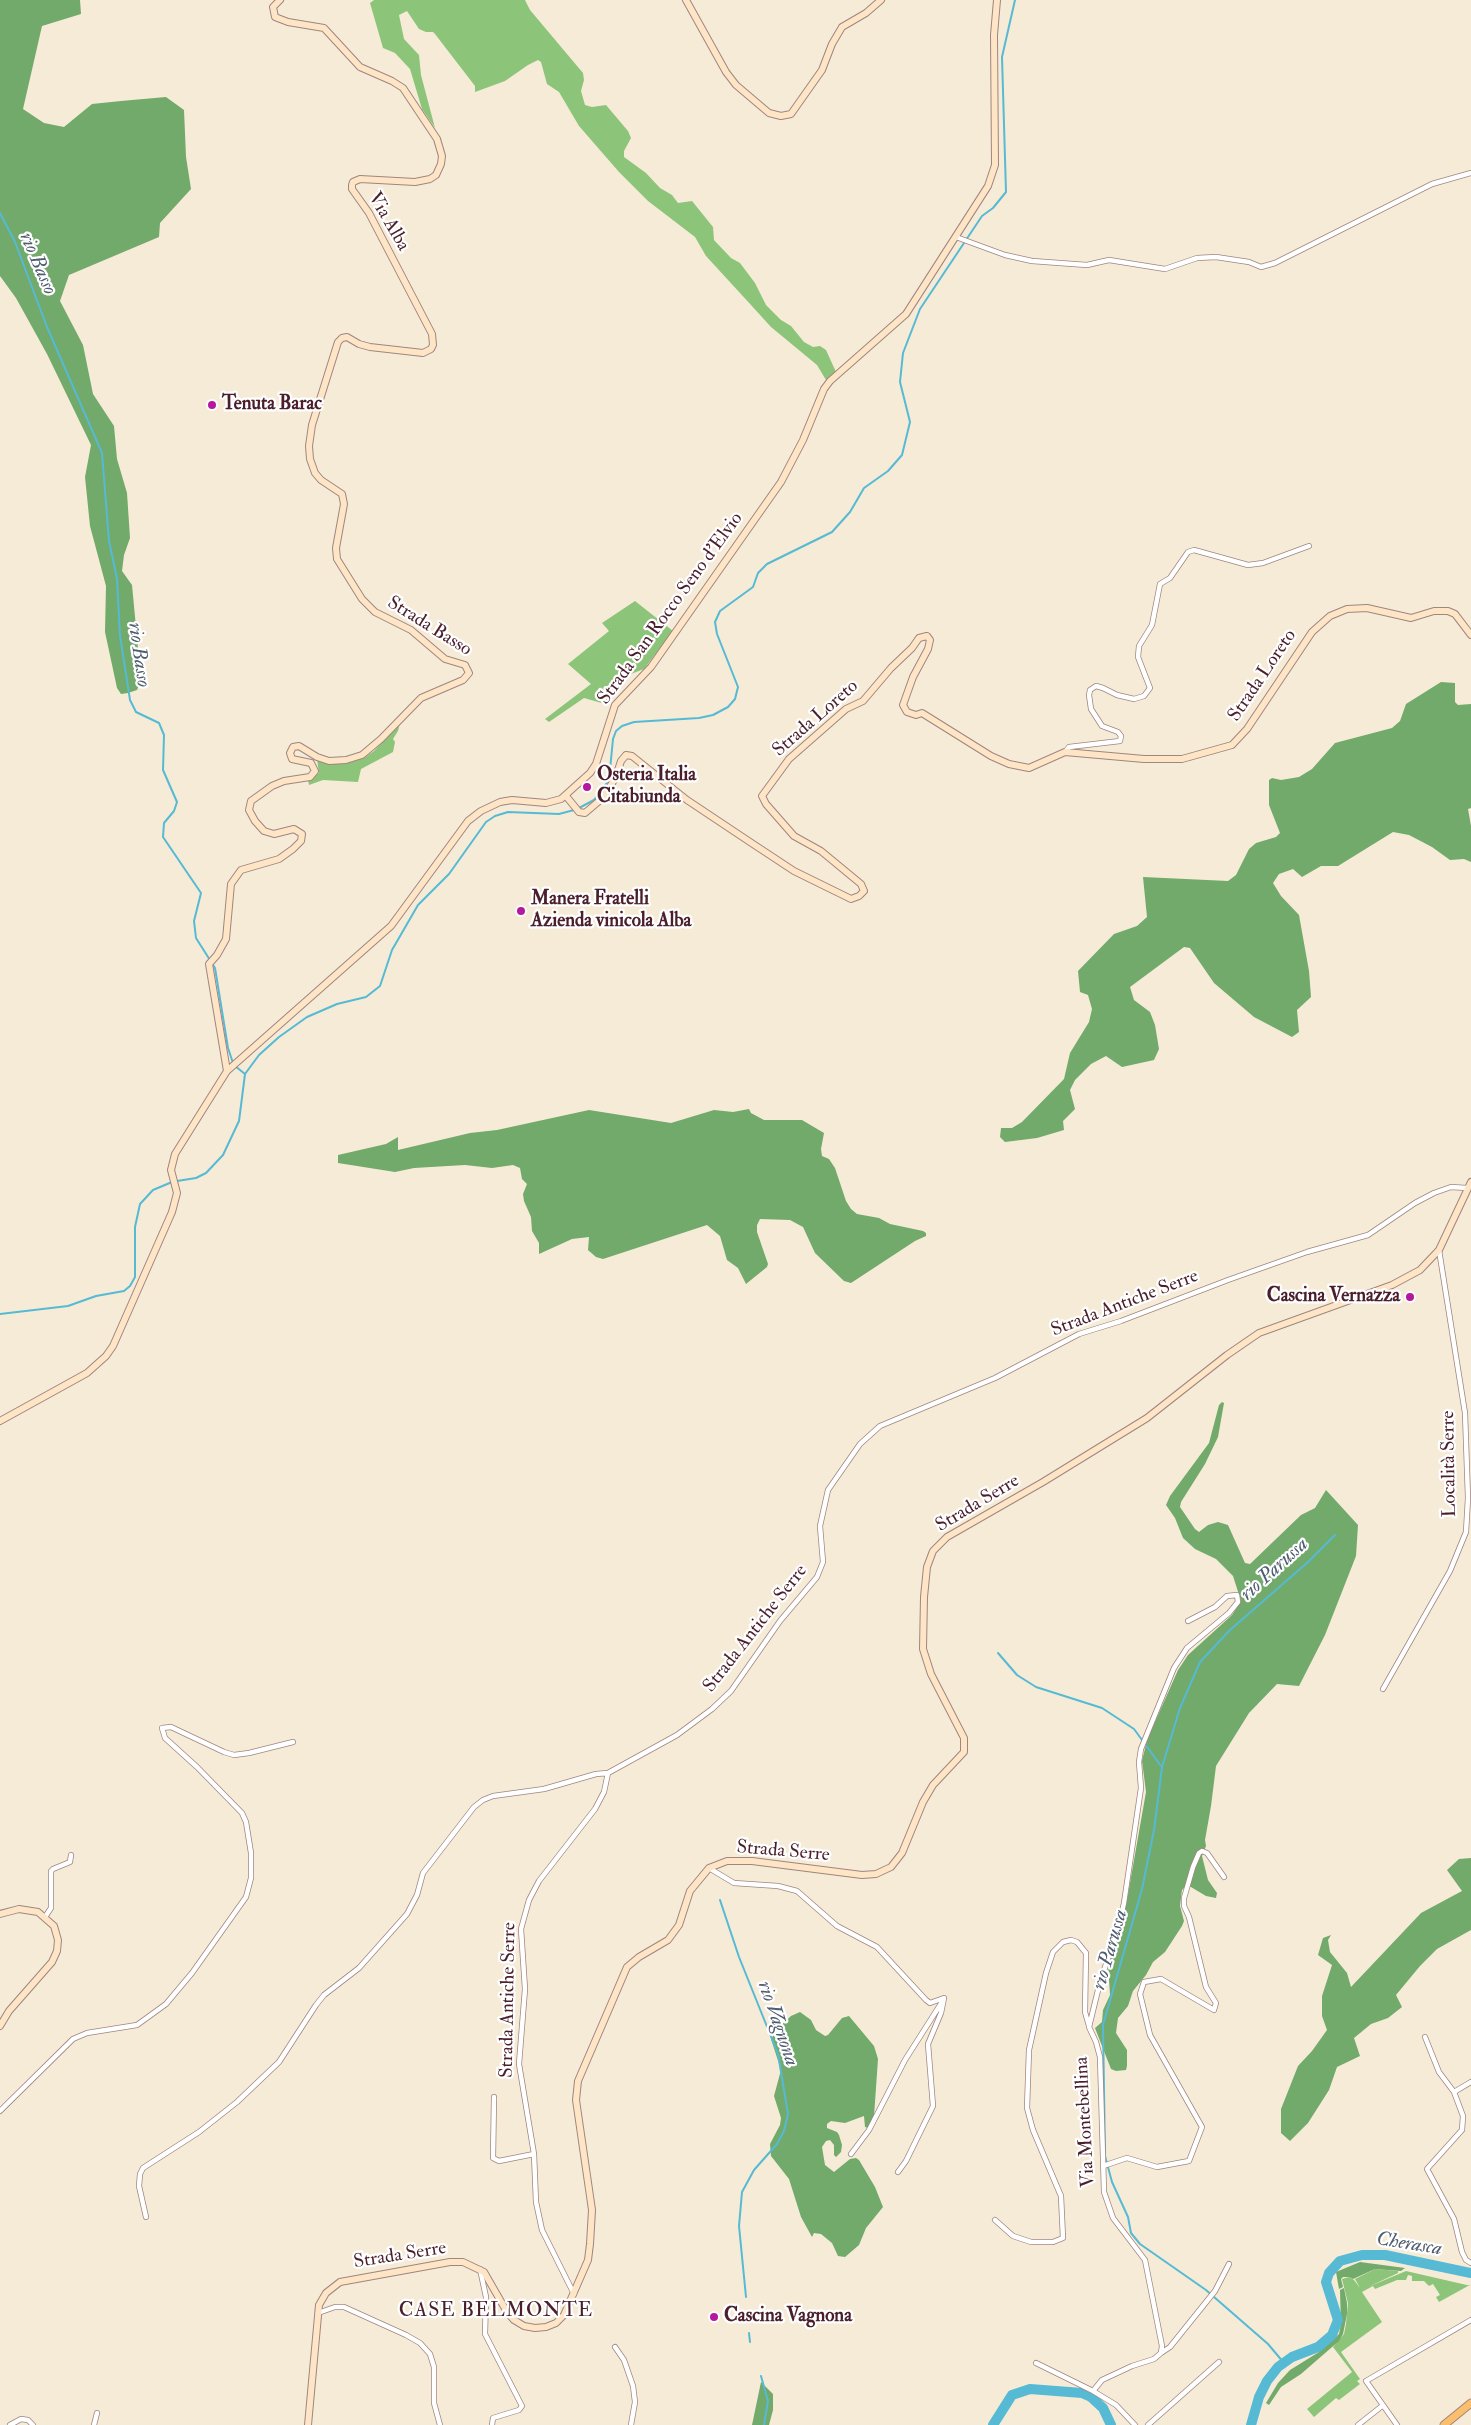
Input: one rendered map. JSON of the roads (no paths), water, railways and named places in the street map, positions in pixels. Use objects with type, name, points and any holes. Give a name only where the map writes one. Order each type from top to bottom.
[{"type":"main road","points":[[1444,2425],[1471,2403]]},
{"type":"street","name":"Via Alba","points":[[280,0],[273,7],[275,17],[288,22],[324,28],[360,67],[403,88],[438,139],[442,156],[441,164],[436,175],[430,179],[415,182],[360,179],[353,182],[352,185],[355,194],[369,213],[432,334],[433,345],[427,352]]},
{"type":"street","points":[[686,0],[726,72],[736,85],[770,113],[781,116],[791,114],[822,70],[832,44],[842,27],[866,13],[881,0]]},
{"type":"street","name":"Strada San Rocco Seno d'Elvio","points":[[566,796],[596,764],[614,705],[651,667],[781,482],[803,440],[824,389],[830,381],[906,314],[958,238],[988,186],[995,165],[994,35],[997,0]]},
{"type":"street","points":[[958,238],[1005,255],[1051,263],[1087,265],[1109,260],[1165,269],[1198,258],[1216,258],[1249,262],[1261,267],[1290,256],[1432,184],[1471,173]]},
{"type":"street","name":"Strada Basso","points":[[232,1067],[210,978],[212,961],[226,940],[229,894],[234,877],[241,870],[279,859],[301,841],[302,834],[294,829],[274,834],[264,831],[255,821],[249,810],[251,801],[272,786],[284,781],[310,777],[315,771],[311,763],[292,759],[291,749],[300,746],[317,757],[329,761],[346,760],[362,756],[421,698],[464,680],[469,673],[466,665],[445,659],[411,630],[375,612],[362,599],[338,559],[336,548],[344,504],[342,494],[321,480],[315,473],[310,459],[312,425],[338,342],[342,338],[347,337],[370,347],[427,352]]},
{"type":"street","points":[[1065,752],[1069,747],[1120,740],[1121,736],[1118,732],[1102,726],[1091,708],[1088,695],[1090,690],[1096,686],[1134,699],[1144,696],[1150,688],[1138,657],[1139,646],[1152,625],[1160,584],[1170,578],[1188,552],[1194,550],[1248,566],[1263,563],[1309,546]]},
{"type":"street","name":"Strada Loreto","points":[[566,796],[579,812],[585,813],[605,796],[616,776],[621,760],[626,755],[632,756],[687,800],[794,871],[851,899],[859,896],[864,891],[861,884],[821,852],[794,836],[766,804],[762,796],[789,758],[846,709],[863,700],[891,668],[912,648],[919,638],[926,636],[930,640],[928,649],[913,677],[903,705],[906,712],[916,715],[922,713],[991,756],[1009,764],[1029,768],[1065,752],[1144,759],[1182,759],[1232,745],[1247,730],[1312,632],[1330,616],[1347,609],[1367,608],[1411,618],[1434,611],[1448,611],[1455,614],[1471,635]]},
{"type":"street","points":[[0,1421],[88,1374],[106,1356],[172,1212],[177,1193],[171,1174],[175,1154],[232,1067],[391,926],[468,821],[481,811],[500,802],[512,800],[546,803],[566,796]]},
{"type":"street","name":"Strada Serre","points":[[308,2425],[320,2301],[335,2285],[347,2280],[450,2262],[463,2262],[480,2269],[507,2312],[514,2320],[524,2326],[540,2328],[556,2323],[564,2315],[588,2260],[592,2210],[576,2100],[578,2081],[627,1967],[639,1957],[668,1940],[679,1925],[690,1892],[709,1868],[727,1861],[752,1861],[862,1875],[876,1874],[891,1867],[902,1853],[923,1802],[933,1785],[964,1752],[964,1738],[931,1674],[923,1649],[927,1567],[933,1551],[947,1537],[1043,1482],[1147,1418],[1227,1355],[1259,1333],[1392,1286],[1420,1270],[1439,1250],[1469,1185]]},
{"type":"street","name":"Strada Antiche Serre","points":[[574,2294],[542,2230],[536,2202],[534,2154],[519,2064],[525,1989],[521,1929],[523,1916],[529,1900],[545,1871],[595,1809],[604,1792],[608,1773],[677,1735],[731,1691],[780,1621],[817,1577],[822,1562],[820,1526],[828,1490],[860,1444],[880,1426],[996,1378],[1079,1334],[1121,1322],[1281,1261],[1368,1234],[1415,1203],[1434,1193],[1452,1186],[1469,1185]]},
{"type":"street","name":"Località Serre","points":[[1383,1688],[1450,1570],[1466,1532],[1468,1498],[1465,1414],[1439,1250]]},
{"type":"street","points":[[1089,2028],[1099,1986],[1124,1903],[1142,1788],[1139,1762],[1142,1746],[1174,1668],[1187,1648],[1229,1613],[1238,1602],[1237,1595],[1227,1596],[1215,1607],[1188,1621]]},
{"type":"street","points":[[0,2111],[73,2040],[86,2033],[137,2025],[166,2004],[213,1945],[246,1897],[251,1878],[251,1853],[246,1822],[242,1813],[225,1794],[165,1738],[162,1728],[171,1727],[234,1755],[293,1742]]},
{"type":"street","points":[[146,2217],[139,2186],[140,2174],[144,2168],[199,2132],[237,2102],[279,2062],[324,1995],[359,1968],[407,1914],[424,1873],[474,1807],[483,1800],[493,1796],[544,1789],[596,1774],[608,1773]]},
{"type":"street","points":[[1103,2166],[1127,2158],[1157,2167],[1189,2161],[1202,2127],[1150,2035],[1140,1994],[1144,1982],[1161,1979],[1214,2010],[1216,2003],[1206,1987],[1189,1917],[1184,1906],[1184,1898],[1193,1866],[1199,1853],[1202,1851],[1207,1853],[1224,1877]]},
{"type":"street","points":[[45,1917],[51,1908],[51,1871],[70,1862],[71,1855]]},
{"type":"street","name":"Strada Serre","points":[[709,1868],[734,1882],[778,1886],[797,1891],[837,1926],[877,1948],[930,2003],[944,1998]]},
{"type":"street","points":[[0,1914],[26,1909],[45,1917],[54,1926],[58,1940],[57,1951],[52,1962],[9,2011],[0,2026]]},
{"type":"street","name":"Via Montebellina","points":[[995,2220],[1012,2236],[1031,2242],[1053,2242],[1063,2238],[1061,2196],[1033,2130],[1027,2108],[1029,2050],[1046,1973],[1053,1952],[1063,1942],[1071,1940],[1077,1942],[1086,1952],[1086,2012],[1089,2028],[1096,2042],[1100,2057],[1104,2192],[1108,2206],[1119,2227],[1145,2260],[1161,2336],[1161,2353]]},
{"type":"street","points":[[851,2154],[869,2130],[905,2060],[944,1998]]},
{"type":"street","points":[[898,2172],[910,2154],[933,2106],[928,2044],[942,2013],[944,1998]]},
{"type":"street","points":[[1425,2037],[1439,2072],[1454,2092],[1463,2116],[1462,2130],[1426,2169],[1454,2219],[1462,2252],[1466,2260],[1471,2262]]},
{"type":"street","points":[[1454,2092],[1471,2082]]},
{"type":"street","points":[[494,2098],[493,2158],[499,2161],[534,2154]]},
{"type":"street","points":[[1093,2391],[1102,2380],[1132,2366],[1154,2359],[1170,2348],[1214,2292],[1229,2264]]},
{"type":"street","points":[[480,2269],[486,2297],[484,2334],[522,2406],[519,2410],[493,2418],[492,2425]]},
{"type":"street","points":[[318,2313],[334,2307],[344,2307],[420,2343],[430,2354],[434,2367],[434,2403],[440,2425]]},
{"type":"street","points":[[1397,2425],[1366,2381],[1471,2320]]},
{"type":"street","points":[[615,2347],[624,2360],[632,2386],[635,2402],[631,2425]]},
{"type":"street","points":[[1148,2425],[1219,2362]]},
{"type":"street","points":[[1036,2363],[1093,2391],[1116,2405],[1135,2425]]},
{"type":"street","points":[[1358,2425],[1382,2406]]},
{"type":"street","points":[[94,2425],[97,2412]]},
{"type":"street","points":[[10,2425],[21,2419],[28,2420],[34,2425]]},
{"type":"waterway","points":[[579,808],[594,800],[609,780],[613,739],[616,731],[622,726],[634,722],[699,718],[713,715],[728,707],[735,699],[738,687],[717,634],[715,622],[720,611],[753,587],[758,573],[767,564],[832,532],[850,512],[864,488],[888,471],[902,455],[910,422],[900,382],[903,353],[920,309],[982,216],[993,208],[1006,192],[1002,57],[1015,0]]},
{"type":"waterway","name":"rio Basso","points":[[0,213],[15,242],[47,327],[102,453],[109,541],[117,579],[120,636],[130,700],[136,712],[159,723],[164,735],[163,770],[177,802],[174,811],[164,823],[163,837],[201,893],[194,921],[196,938],[215,968],[228,1048],[233,1063]]},
{"type":"waterway","points":[[177,1181],[196,1178],[206,1173],[223,1155],[239,1121],[245,1074],[259,1055],[279,1037],[307,1017],[337,1004],[366,997],[380,986],[392,950],[418,905],[449,874],[486,822],[495,816],[508,812],[559,814],[574,810]]},
{"type":"waterway","name":"rio Basso","points":[[235,1066],[245,1074]]},
{"type":"waterway","points":[[0,1314],[68,1306],[96,1296],[124,1291],[130,1286],[135,1277],[135,1227],[140,1204],[153,1190],[172,1182]]},
{"type":"waterway","name":"rio Parussa","points":[[1284,2363],[1268,2344],[1206,2290],[1140,2244],[1131,2233],[1128,2217],[1112,2182],[1105,2156],[1103,2025],[1142,1889],[1154,1830],[1162,1767],[1180,1708],[1200,1662],[1230,1630],[1308,1562],[1335,1535]]},
{"type":"waterway","points":[[998,1653],[1017,1675],[1036,1687],[1102,1708],[1134,1729],[1161,1766]]},
{"type":"waterway","name":"rio Vagnona","points":[[720,1900],[739,1957],[778,2054],[788,2114],[784,2131],[777,2144],[754,2170],[742,2192],[739,2226],[746,2297]]},
{"type":"waterway","name":"Cherasca","points":[[1251,2425],[1259,2397],[1267,2381],[1278,2367],[1292,2357],[1318,2347],[1332,2335],[1338,2320],[1326,2282],[1329,2273],[1340,2261],[1362,2255],[1385,2255],[1471,2273]]},
{"type":"waterway","points":[[749,2333],[750,2342]]},
{"type":"waterway","name":"rio Vagnona","points":[[761,2376],[768,2401],[764,2425]]},
{"type":"waterway","name":"Cherasca","points":[[993,2425],[1012,2395],[1030,2389],[1082,2393],[1091,2397],[1103,2408],[1111,2425]]},
{"type":"place","name":"Tenuta Barac","points":[[212,405]]},
{"type":"place","name":"Osteria Italia Citabiunda","points":[[587,787]]},
{"type":"place","name":"Manera Fratelli Azienda vinicola Alba","points":[[521,911]]},
{"type":"place","name":"Cascina Vernazza","points":[[1410,1297]]},
{"type":"place","name":"Cascina Vagnona","points":[[714,2317]]},
{"type":"district","name":"CASE BELMONTE","points":[[496,2312]]}]
